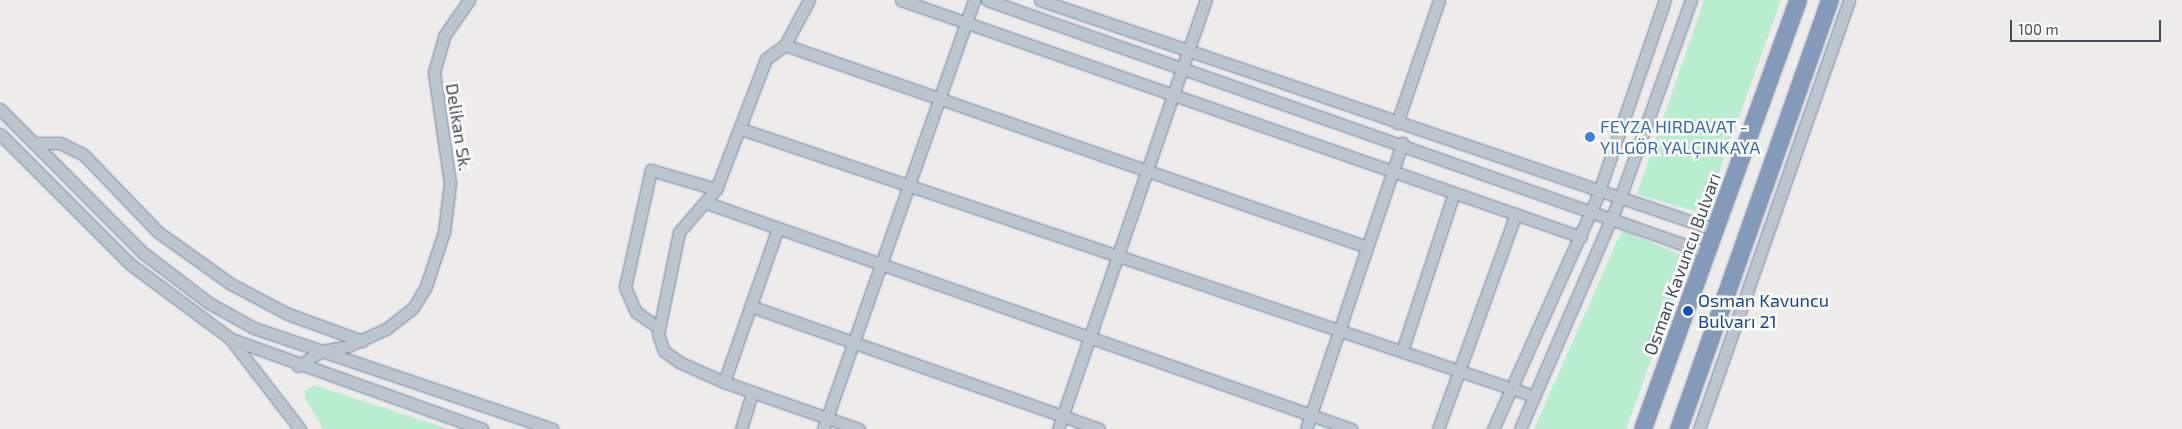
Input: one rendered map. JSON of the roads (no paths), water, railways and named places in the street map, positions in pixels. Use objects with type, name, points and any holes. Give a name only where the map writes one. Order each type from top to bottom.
[{"type":"highway","name":"Osman Kavuncu Bulvarı","points":[[1643,429],[1798,0]]},
{"type":"highway","points":[[1679,429],[1830,0]]},
{"type":"street","name":"Delikan Sk.","points":[[321,351],[362,341],[413,308],[440,250],[447,216],[450,167],[434,72],[444,36],[469,0]]},
{"type":"street","points":[[809,0],[784,45],[766,60],[716,189],[708,203],[692,213],[679,232],[658,328],[661,345],[668,355],[724,382],[825,423],[860,429]]},
{"type":"street","points":[[901,0],[1581,237]]},
{"type":"street","points":[[825,423],[974,0]]},
{"type":"street","points":[[987,0],[1592,209],[1708,253]]},
{"type":"street","points":[[1040,0],[1716,230]]},
{"type":"street","points":[[1058,429],[1175,95],[1206,0]]},
{"type":"street","points":[[1398,123],[1440,0]]},
{"type":"street","points":[[1493,429],[1581,237],[1600,190],[1665,0]]},
{"type":"street","points":[[1520,429],[1620,198],[1691,0]]},
{"type":"street","points":[[1699,429],[1850,0]]},
{"type":"street","points":[[784,45],[1367,247]]},
{"type":"street","points":[[0,109],[142,252],[208,303],[254,328],[552,429]]},
{"type":"street","points":[[740,129],[1534,396]]},
{"type":"street","points":[[0,134],[130,264],[231,339],[298,366],[482,429]]},
{"type":"street","points":[[1306,429],[1402,143]]},
{"type":"street","points":[[34,144],[60,144],[83,154],[158,232],[230,284],[288,314],[362,341]]},
{"type":"street","points":[[658,328],[636,312],[625,287],[651,170],[716,189]]},
{"type":"street","points":[[1402,351],[1454,192]]},
{"type":"street","points":[[708,203],[1350,429]]},
{"type":"street","points":[[1438,429],[1516,214]]},
{"type":"street","points":[[724,382],[778,228]]},
{"type":"street","points":[[750,306],[1099,429]]},
{"type":"street","points":[[231,339],[300,429]]},
{"type":"street","points":[[298,366],[321,351]]},
{"type":"street","points":[[740,429],[752,392]]},
{"type":"place","name":"FEYZA HIRDAVAT - YILGÖR YALÇINKAYA","points":[[1590,137]]},
{"type":"place","name":"Osman Kavuncu Bulvarı 21","points":[[1688,311]]}]
